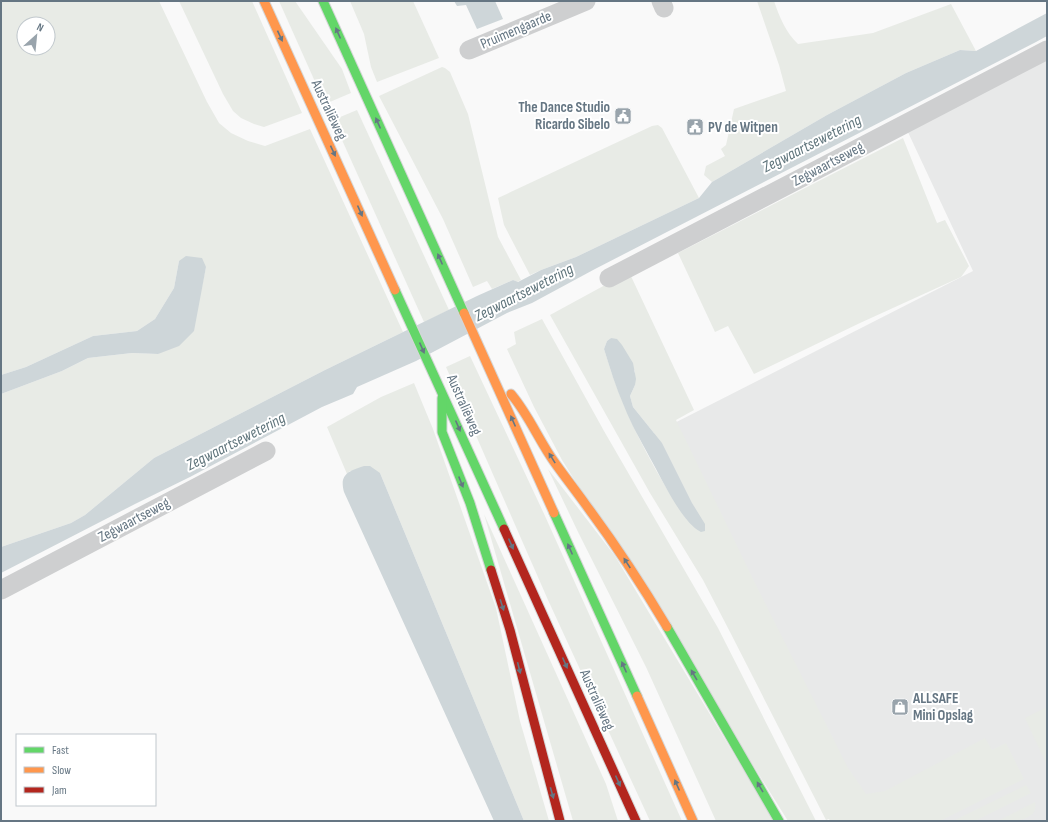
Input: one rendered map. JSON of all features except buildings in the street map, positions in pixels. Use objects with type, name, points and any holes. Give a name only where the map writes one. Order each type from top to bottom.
[{"type":"main road","name":"Australiëweg","points":[[264,1],[442,390],[636,821]]},
{"type":"main road","points":[[323,1],[693,821]]},
{"type":"main road","points":[[492,375],[519,403],[554,462],[586,504],[651,600],[779,821]]},
{"type":"main road","points":[[442,390],[442,432],[470,503],[510,630],[560,821]]},
{"type":"street","name":"Pruimengaarde","points":[[469,50],[586,1]]},
{"type":"street","name":"Zegwaartseweg","points":[[609,278],[1047,50]]},
{"type":"street","name":"Zegwaartseweg","points":[[1,590],[266,451]]},
{"type":"shaded area","points":[[1,1],[159,1],[207,102],[219,123],[231,133],[248,141],[265,146],[310,129],[403,332],[325,370],[154,458],[85,515],[71,523],[1,547],[1,394],[62,371],[88,358],[132,353],[158,354],[202,286],[206,267],[179,261],[174,288],[155,319],[137,331],[93,336],[26,367],[1,375]]},
{"type":"shaded area","points":[[179,1],[252,1],[302,113],[264,127],[241,118],[233,111],[223,94]]},
{"type":"shaded area","points":[[279,1],[295,1],[342,69],[351,93],[325,104]]},
{"type":"shaded area","points":[[350,1],[413,1],[439,58],[377,82],[371,67],[364,34]]},
{"type":"shaded area","points":[[757,1],[774,1],[786,30],[798,44],[873,33],[951,4],[976,51],[960,50],[906,73],[827,115],[712,182],[704,175],[706,166],[725,156],[721,149],[726,145],[734,109],[786,91],[779,65]]},
{"type":"shaded area","points":[[1047,50],[1047,821],[838,821],[643,439],[973,271],[906,128]]},
{"type":"shaded area","points":[[442,67],[450,72],[468,114],[498,237],[521,280],[517,282],[513,280],[492,289],[487,281],[473,287],[443,219],[379,96]]},
{"type":"shaded area","points":[[357,110],[449,310],[424,322],[333,120]]},
{"type":"shaded area","points":[[658,125],[662,128],[699,198],[576,257],[530,275],[504,225],[498,198],[652,126]]},
{"type":"shaded area","points":[[903,138],[937,223],[945,220],[969,266],[961,277],[860,323],[754,374],[728,326],[715,332],[678,253]]},
{"type":"shaded area","points":[[629,272],[694,410],[676,420],[754,581],[848,768],[866,794],[885,791],[985,738],[992,750],[1006,743],[1024,779],[940,821],[826,820],[703,580],[650,493],[550,315]],"holes":[[[611,338],[635,371],[635,385],[630,396],[633,407],[662,443],[699,514],[687,520],[661,480],[629,416],[611,372],[604,349],[607,341]]]},
{"type":"shaded area","points":[[542,319],[604,431],[718,628],[816,821],[788,821],[562,460],[534,407],[507,349],[516,344],[514,332]]},
{"type":"shaded area","points":[[470,356],[545,516],[682,821],[650,821],[548,600],[446,367]]},
{"type":"shaded area","points":[[414,383],[433,429],[496,608],[520,721],[549,821],[524,821],[380,473],[350,471],[347,474],[327,427],[381,397]]},
{"type":"shaded area","points":[[548,469],[615,556],[774,821],[716,821],[646,667]]},
{"type":"shaded area","points":[[484,514],[606,784],[618,821],[573,821]]},
{"type":"shaded area","points":[[1047,707],[1047,765],[1025,718]]},
{"type":"shaded area","points":[[1026,785],[1031,793],[975,821],[953,821]]},
{"type":"shaded area","points":[[1035,802],[1035,809],[1028,817],[1010,821],[998,821]]},
{"type":"water","points":[[454,1],[495,1],[503,19],[477,29],[466,5],[457,6]]},
{"type":"water","name":"Zegwaartsewetering","points":[[1047,13],[1047,36],[1036,42],[595,269],[532,303],[507,313],[416,361],[357,387],[353,394],[322,407],[190,477],[1,573],[1,547],[71,523],[85,515],[154,458],[325,370],[477,296],[513,280],[518,282],[541,270],[576,257],[699,198],[712,182],[827,115],[906,73],[960,50],[976,51]]},
{"type":"water","points":[[186,256],[202,258],[206,267],[194,331],[179,346],[158,354],[132,353],[88,358],[62,371],[1,394],[1,375],[26,367],[93,336],[137,331],[155,319],[174,288],[179,261]]},
{"type":"water","points":[[611,338],[617,339],[633,363],[636,379],[630,396],[633,407],[662,443],[692,503],[705,524],[705,531],[701,532],[694,527],[679,509],[633,426],[618,392],[604,349],[607,341]]},
{"type":"water","points":[[364,466],[370,466],[380,473],[524,821],[494,821],[344,492],[343,481],[346,474]]},
{"type":"traffic: fast","points":[[323,1],[464,313]]},
{"type":"traffic: fast","points":[[395,290],[504,529]]},
{"type":"traffic: fast","points":[[442,398],[442,432],[470,503],[491,570]]},
{"type":"traffic: fast","points":[[554,513],[637,696]]},
{"type":"traffic: fast","points":[[667,627],[779,821]]},
{"type":"traffic: slow","points":[[264,1],[395,290]]},
{"type":"traffic: slow","points":[[464,313],[554,513]]},
{"type":"traffic: slow","points":[[511,394],[555,463],[628,565],[667,627]]},
{"type":"traffic: slow","points":[[637,696],[693,821]]},
{"type":"traffic: jam","points":[[504,529],[636,821]]},
{"type":"traffic: jam","points":[[491,570],[510,630],[560,821]]},
{"type":"place","name":"The Dance Studio Ricardo Sibelo","points":[[623,116]]},
{"type":"place","name":"PV de Witpen","points":[[695,127]]},
{"type":"place","name":"ALLSAFE Mini Opslag","points":[[900,707]]}]
